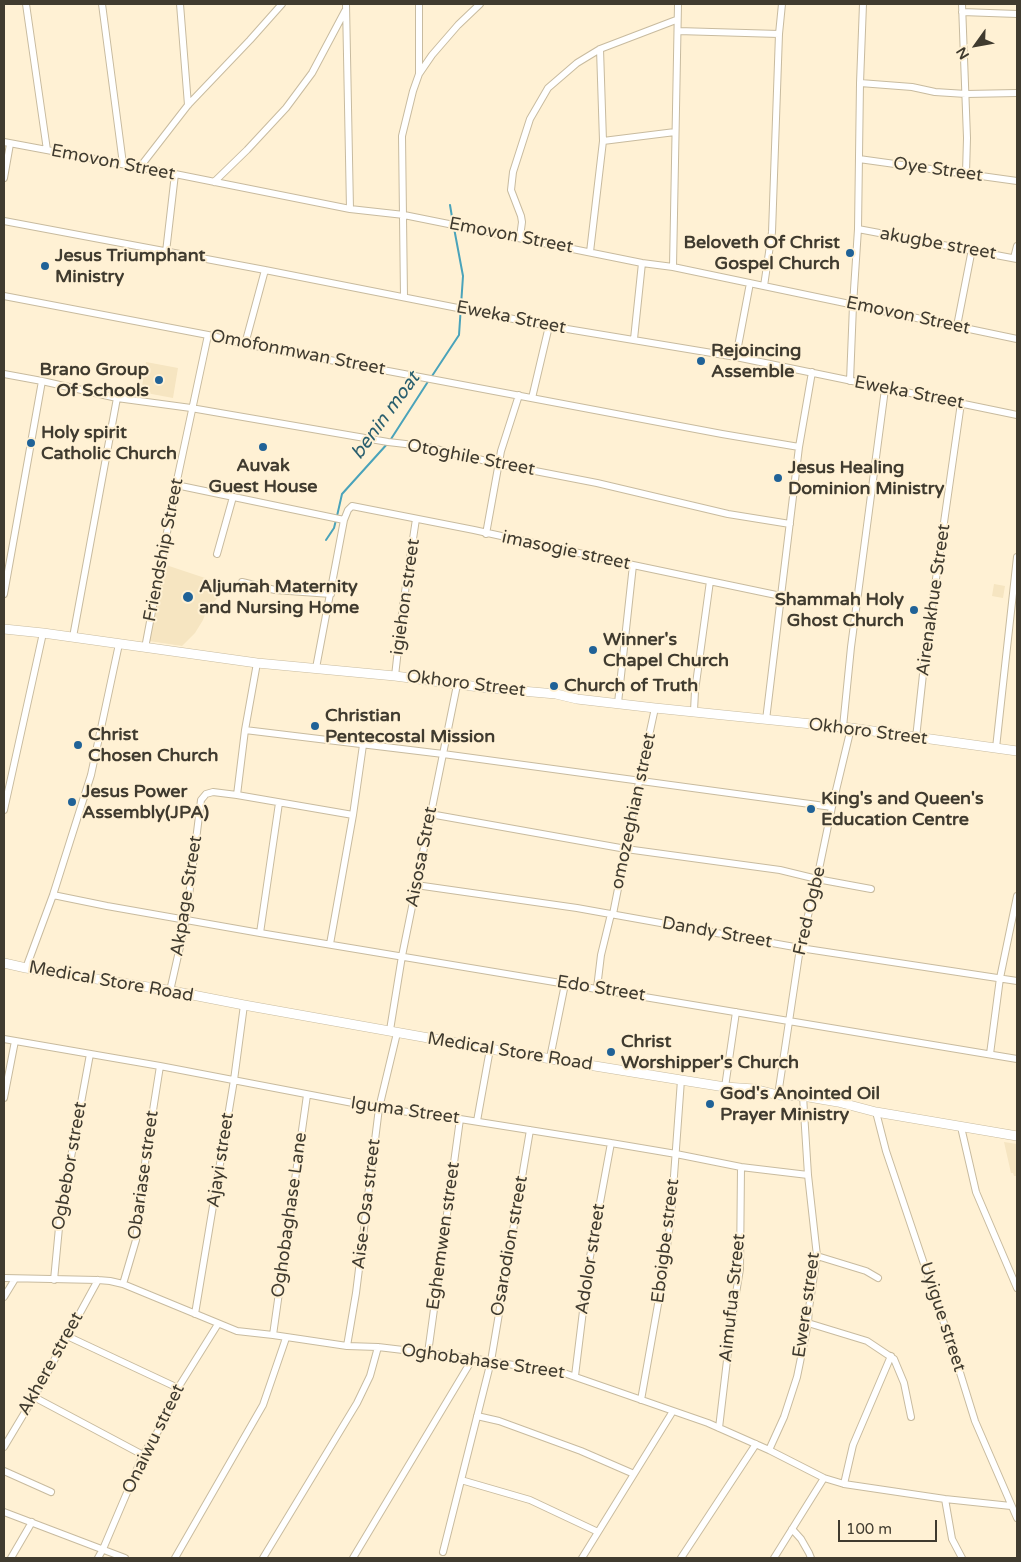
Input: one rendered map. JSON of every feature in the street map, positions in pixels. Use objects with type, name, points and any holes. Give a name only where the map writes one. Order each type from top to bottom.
[{"type":"street","points":[[26,4],[47,150]]},
{"type":"street","points":[[102,4],[123,164]]},
{"type":"street","points":[[180,4],[188,105]]},
{"type":"street","points":[[140,167],[188,105],[282,4]]},
{"type":"street","points":[[418,4],[419,74]]},
{"type":"street","points":[[404,297],[402,136],[413,91],[419,74],[432,55],[458,25],[480,4]]},
{"type":"street","points":[[673,268],[678,31],[676,20],[678,4]]},
{"type":"street","points":[[764,286],[772,232],[779,34],[782,4]]},
{"type":"street","points":[[850,381],[858,229],[860,83],[864,4]]},
{"type":"street","points":[[962,4],[966,94],[966,173]]},
{"type":"street","points":[[214,182],[286,108],[312,73],[345,7]]},
{"type":"street","points":[[345,7],[350,208]]},
{"type":"street","points":[[962,12],[1017,14]]},
{"type":"street","points":[[520,238],[521,216],[511,190],[513,172],[530,119],[548,88],[577,63],[600,49],[676,20]]},
{"type":"street","points":[[678,31],[779,34]]},
{"type":"street","points":[[590,252],[603,141],[600,49]]},
{"type":"street","points":[[860,83],[966,94],[1017,93]]},
{"type":"street","points":[[603,141],[675,132]]},
{"type":"street","points":[[4,178],[7,143]]},
{"type":"street","name":"Emovon Street","points":[[7,143],[350,208],[404,215],[1017,338]]},
{"type":"street","name":"Oye Street","points":[[859,159],[1017,181]]},
{"type":"street","points":[[166,252],[176,174]]},
{"type":"street","name":"Eweka Street","points":[[4,221],[549,326],[634,339],[812,372],[885,389],[1017,415]]},
{"type":"street","name":"akugbe street","points":[[858,229],[1016,258]]},
{"type":"street","points":[[1016,258],[1017,246]]},
{"type":"street","points":[[957,326],[972,250]]},
{"type":"street","points":[[634,339],[642,263]]},
{"type":"street","points":[[245,344],[265,270]]},
{"type":"street","points":[[736,358],[750,283]]},
{"type":"street","name":"Omofonmwan Street","points":[[4,296],[208,335],[245,344],[799,447]]},
{"type":"street","points":[[532,398],[549,326]]},
{"type":"street","name":"Friendship Street","points":[[145,648],[176,485],[208,335]]},
{"type":"street","points":[[766,720],[799,447],[812,372]]},
{"type":"street","name":"Otoghile Street","points":[[4,374],[117,398],[192,408],[388,442],[423,446],[499,464],[597,483],[728,514],[790,524]]},
{"type":"street","points":[[4,594],[42,381]]},
{"type":"street","name":"Fred Ogbe","points":[[778,1095],[800,948],[817,879],[847,728],[851,647],[885,389]]},
{"type":"street","points":[[486,534],[502,451],[519,395]]},
{"type":"street","points":[[73,638],[117,398]]},
{"type":"street","name":"Airenakhue Street","points":[[916,738],[961,403]]},
{"type":"street","points":[[176,485],[344,520],[316,668]]},
{"type":"street","points":[[217,554],[233,497]]},
{"type":"street","name":"imasogie street","points":[[344,520],[352,506],[781,596]]},
{"type":"street","name":"igiehon street","points":[[395,676],[403,604],[416,519]]},
{"type":"street","points":[[996,748],[1017,557]]},
{"type":"street","points":[[618,703],[633,565]]},
{"type":"street","points":[[694,711],[710,581]]},
{"type":"street","points":[[242,582],[275,590],[331,594]]},
{"type":"street","name":"Okhoro Street","points":[[4,629],[257,662],[847,728],[1017,751]]},
{"type":"street","points":[[4,810],[43,633]]},
{"type":"street","points":[[26,968],[53,895],[91,775],[119,644]]},
{"type":"street","points":[[257,662],[245,730],[237,795],[353,814]]},
{"type":"street","name":"Aisosa Stret","points":[[393,1032],[402,956],[457,684]]},
{"type":"street","name":"omozeghian street","points":[[597,988],[601,954],[612,914],[655,708]]},
{"type":"street","points":[[245,730],[443,754],[832,807]]},
{"type":"street","points":[[330,944],[363,745]]},
{"type":"street","name":"Akpage Street","points":[[170,991],[186,920],[202,800],[206,794],[213,792],[237,795]]},
{"type":"street","points":[[260,933],[279,803]]},
{"type":"street","points":[[430,814],[626,849],[780,870],[871,889]]},
{"type":"street","name":"Dandy Street","points":[[416,885],[612,914],[800,948],[1017,981]]},
{"type":"street","name":"Edo Street","points":[[53,895],[260,933],[1017,1059]]},
{"type":"street","points":[[990,1054],[1000,978],[1017,896]]},
{"type":"street","name":"Medical Store Road","points":[[4,963],[490,1049],[778,1095],[803,1096],[838,1102],[876,1112],[1017,1136]]},
{"type":"street","points":[[550,1058],[565,984]]},
{"type":"street","name":"Ajayi street","points":[[195,1314],[234,1080],[244,1005]]},
{"type":"street","points":[[725,1087],[736,1012]]},
{"type":"street","name":"Aise-Osa street","points":[[348,1346],[379,1108],[393,1032]]},
{"type":"street","name":"Iguma Street","points":[[4,1039],[160,1066],[379,1108],[477,1121],[676,1154],[741,1167],[808,1175]]},
{"type":"street","points":[[4,1098],[15,1041]]},
{"type":"street","points":[[477,1121],[490,1049]]},
{"type":"street","name":"Ogbebor street","points":[[54,1280],[60,1217],[90,1054]]},
{"type":"street","name":"Obariase street","points":[[123,1284],[136,1240],[146,1155],[160,1066]]},
{"type":"street","name":"Eboigbe street","points":[[641,1400],[664,1276],[671,1217],[681,1080]]},
{"type":"street","name":"Oghobaghase Lane","points":[[273,1335],[307,1095]]},
{"type":"street","name":"Ewere street","points":[[769,1450],[784,1417],[797,1377],[808,1323],[817,1256],[808,1175],[803,1096]]},
{"type":"street","name":"Uyigue street","points":[[876,1112],[886,1151],[976,1421],[1017,1518]]},
{"type":"street","name":"Eghemwen street","points":[[428,1353],[460,1119]]},
{"type":"street","points":[[961,1127],[976,1192],[1017,1288]]},
{"type":"street","name":"Osarodion street","points":[[443,1552],[491,1361],[530,1130]]},
{"type":"street","name":"Adolor street","points":[[575,1376],[588,1262],[611,1143]]},
{"type":"street","name":"Aimufua Street","points":[[719,1428],[732,1318],[740,1269],[741,1167]]},
{"type":"street","points":[[817,1256],[866,1271],[878,1278]]},
{"type":"street","name":"Oghobahase Street","points":[[4,1278],[98,1280],[123,1284],[237,1331],[348,1346],[378,1347],[473,1358],[564,1373],[719,1428],[769,1450],[824,1478],[844,1484],[945,1500],[1012,1506]]},
{"type":"street","points":[[4,1297],[15,1279]]},
{"type":"street","name":"Akhere street","points":[[4,1447],[34,1397],[98,1280]]},
{"type":"street","points":[[808,1323],[867,1341],[894,1359],[904,1384],[911,1417]]},
{"type":"street","name":"Onaiwu street","points":[[98,1558],[144,1455],[165,1420],[178,1388],[218,1324]]},
{"type":"street","points":[[67,1336],[178,1388]]},
{"type":"street","points":[[175,1558],[263,1406],[286,1338]]},
{"type":"street","points":[[264,1558],[357,1403],[370,1376],[378,1347]]},
{"type":"street","points":[[844,1484],[852,1445],[890,1356]]},
{"type":"street","points":[[353,1558],[473,1358]]},
{"type":"street","points":[[34,1397],[144,1455]]},
{"type":"street","points":[[582,1558],[673,1411]]},
{"type":"street","points":[[477,1416],[499,1421],[581,1451],[634,1474]]},
{"type":"street","points":[[681,1558],[756,1444]]},
{"type":"street","points":[[4,1471],[51,1492]]},
{"type":"street","points":[[774,1558],[824,1478]]},
{"type":"street","points":[[461,1480],[530,1500],[598,1532]]},
{"type":"street","points":[[945,1500],[952,1539],[962,1558]]},
{"type":"street","points":[[4,1512],[125,1558]]},
{"type":"street","points":[[11,1558],[32,1522]]},
{"type":"street","points":[[792,1529],[801,1539],[811,1558]]},
{"type":"shaded area","name":"Brano Group Of Schools","points":[[146,362],[178,368],[173,398],[141,392]]},
{"type":"shaded area","name":"Aljumah Maternity and Nursing Home","points":[[166,565],[229,586],[207,609],[195,633],[182,646],[149,641]]},
{"type":"shaded area","points":[[994,584],[1005,586],[1003,598],[992,596]]},
{"type":"shaded area","points":[[1004,1142],[1017,1144],[1017,1176],[1011,1173]]},
{"type":"waterway","points":[[450,205],[453,223]]},
{"type":"waterway","points":[[432,376],[459,335],[463,276],[454,228]]},
{"type":"waterway","name":"benin moat","points":[[391,439],[429,380]]},
{"type":"waterway","name":"benin moat","points":[[337,516],[342,494],[388,443]]},
{"type":"waterway","name":"benin moat","points":[[326,540],[334,528],[336,520]]},
{"type":"place","name":"Beloveth Of Christ Gospel Church","points":[[850,253]]},
{"type":"place","name":"Jesus Triumphant Ministry","points":[[45,266]]},
{"type":"place","name":"Rejoincing Assemble","points":[[701,361]]},
{"type":"place","name":"Brano Group Of Schools","points":[[159,380]]},
{"type":"place","name":"Holy spirit Catholic Church","points":[[31,443]]},
{"type":"place","name":"Auvak Guest House","points":[[263,447]]},
{"type":"place","name":"Jesus Healing Dominion Ministry","points":[[778,478]]},
{"type":"place","name":"Aljumah Maternity and Nursing Home","points":[[188,597]]},
{"type":"place","name":"Shammah Holy Ghost Church","points":[[914,610]]},
{"type":"place","name":"Winner's Chapel Church","points":[[593,650]]},
{"type":"place","name":"Church of Truth","points":[[554,686]]},
{"type":"place","name":"Christian Pentecostal Mission","points":[[315,726]]},
{"type":"place","name":"Christ Chosen Church","points":[[78,745]]},
{"type":"place","name":"Jesus Power Assembly(JPA)","points":[[72,802]]},
{"type":"place","name":"King's and Queen's Education Centre","points":[[811,809]]},
{"type":"place","name":"Christ Worshipper's Church","points":[[611,1052]]},
{"type":"place","name":"God's Anointed Oil Prayer Ministry","points":[[710,1104]]}]
